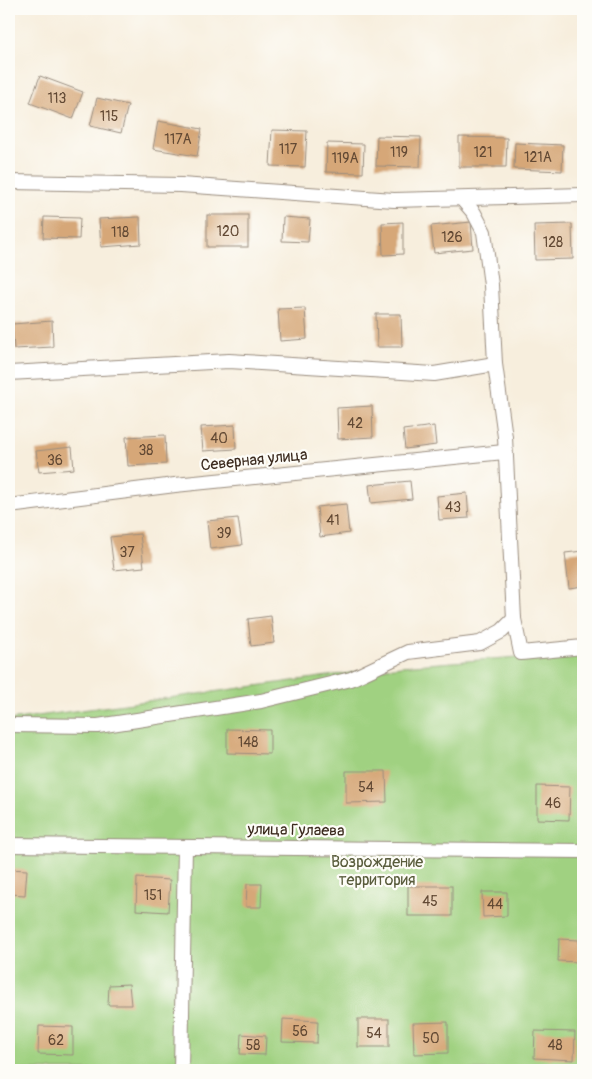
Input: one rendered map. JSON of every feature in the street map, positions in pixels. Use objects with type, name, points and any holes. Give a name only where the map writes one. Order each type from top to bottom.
[{"type":"street","points":[[9,182],[171,184],[394,200],[583,195]]},
{"type":"street","points":[[462,199],[474,213],[484,232],[491,285],[495,364],[508,481],[514,619],[521,653],[583,647]]},
{"type":"street","points":[[9,373],[229,361],[434,374],[495,364]]},
{"type":"street","name":"Северная улица","points":[[9,506],[175,486],[504,452]]},
{"type":"street","points":[[9,725],[98,726],[260,701],[351,679],[408,652],[480,643],[502,631],[514,619]]},
{"type":"street","name":"улица Гулаева","points":[[9,845],[583,851]]},
{"type":"street","points":[[182,1070],[185,846]]},
{"type":"green space","name":"Возрождение территория","points":[[583,652],[583,1070],[9,1070],[9,720],[401,666]]},
{"type":"building","points":[[40,76],[83,92],[73,119],[30,103]]},
{"type":"building","points":[[97,98],[128,105],[121,133],[90,126]]},
{"type":"building","points":[[158,121],[202,129],[197,156],[153,149]]},
{"type":"building","points":[[272,130],[307,131],[305,167],[270,166]]},
{"type":"building","points":[[377,136],[421,137],[420,167],[376,166]]},
{"type":"building","points":[[459,137],[507,138],[506,167],[459,167]]},
{"type":"building","points":[[580,140],[583,140],[583,166],[581,166]]},
{"type":"building","points":[[327,143],[364,144],[363,173],[326,172]]},
{"type":"building","points":[[515,143],[563,145],[562,171],[514,169]]},
{"type":"building","points":[[207,215],[248,215],[248,247],[207,247]]},
{"type":"building","points":[[44,217],[80,218],[79,239],[43,238]]},
{"type":"building","points":[[140,217],[141,244],[101,247],[99,219]]},
{"type":"building","points":[[283,217],[310,219],[308,242],[282,241]]},
{"type":"building","points":[[403,222],[403,254],[383,255],[382,223]]},
{"type":"building","points":[[471,222],[473,249],[434,253],[431,226]]},
{"type":"building","points":[[572,224],[573,259],[535,260],[534,225]]},
{"type":"building","points":[[305,308],[307,339],[280,341],[278,309]]},
{"type":"building","points":[[376,314],[401,314],[402,347],[377,347]]},
{"type":"building","points":[[52,321],[53,347],[14,349],[12,324]]},
{"type":"building","points":[[372,406],[373,437],[338,439],[337,408]]},
{"type":"building","points":[[235,425],[236,449],[203,451],[201,427]]},
{"type":"building","points":[[434,426],[436,445],[405,449],[403,430]]},
{"type":"building","points":[[165,435],[166,464],[128,466],[126,437]]},
{"type":"building","points":[[72,447],[74,469],[39,472],[36,451]]},
{"type":"building","points":[[410,481],[412,499],[371,503],[369,485]]},
{"type":"building","points":[[467,493],[469,518],[439,520],[437,496]]},
{"type":"building","points":[[346,504],[349,533],[320,537],[317,507]]},
{"type":"building","points":[[238,518],[242,545],[210,549],[207,521]]},
{"type":"building","points":[[140,534],[144,567],[114,570],[110,537]]},
{"type":"building","points":[[583,551],[583,586],[569,588],[565,553]]},
{"type":"building","points":[[271,616],[274,643],[251,646],[248,619]]},
{"type":"building","points":[[227,729],[270,730],[270,754],[227,753]]},
{"type":"building","points":[[346,771],[386,771],[387,802],[346,803]]},
{"type":"building","points":[[537,786],[570,787],[569,820],[537,819]]},
{"type":"building","points":[[9,869],[27,870],[25,895],[9,894]]},
{"type":"building","points":[[137,878],[170,880],[168,912],[136,910]]},
{"type":"building","points":[[247,884],[262,884],[261,907],[246,907]]},
{"type":"building","points":[[408,886],[452,886],[452,916],[408,916]]},
{"type":"building","points":[[482,892],[507,892],[507,916],[483,917]]},
{"type":"building","points":[[559,939],[579,940],[578,962],[558,961]]},
{"type":"building","points":[[129,984],[131,1005],[108,1005],[109,985]]},
{"type":"building","points":[[283,1019],[318,1021],[317,1043],[282,1042]]},
{"type":"building","points":[[358,1019],[389,1019],[389,1047],[358,1047]]},
{"type":"building","points":[[448,1022],[448,1053],[414,1054],[413,1023]]},
{"type":"building","points":[[39,1026],[73,1027],[73,1055],[38,1054]]},
{"type":"building","points":[[535,1031],[575,1032],[574,1060],[534,1058]]},
{"type":"building","points":[[241,1034],[266,1036],[265,1055],[240,1054]]}]
